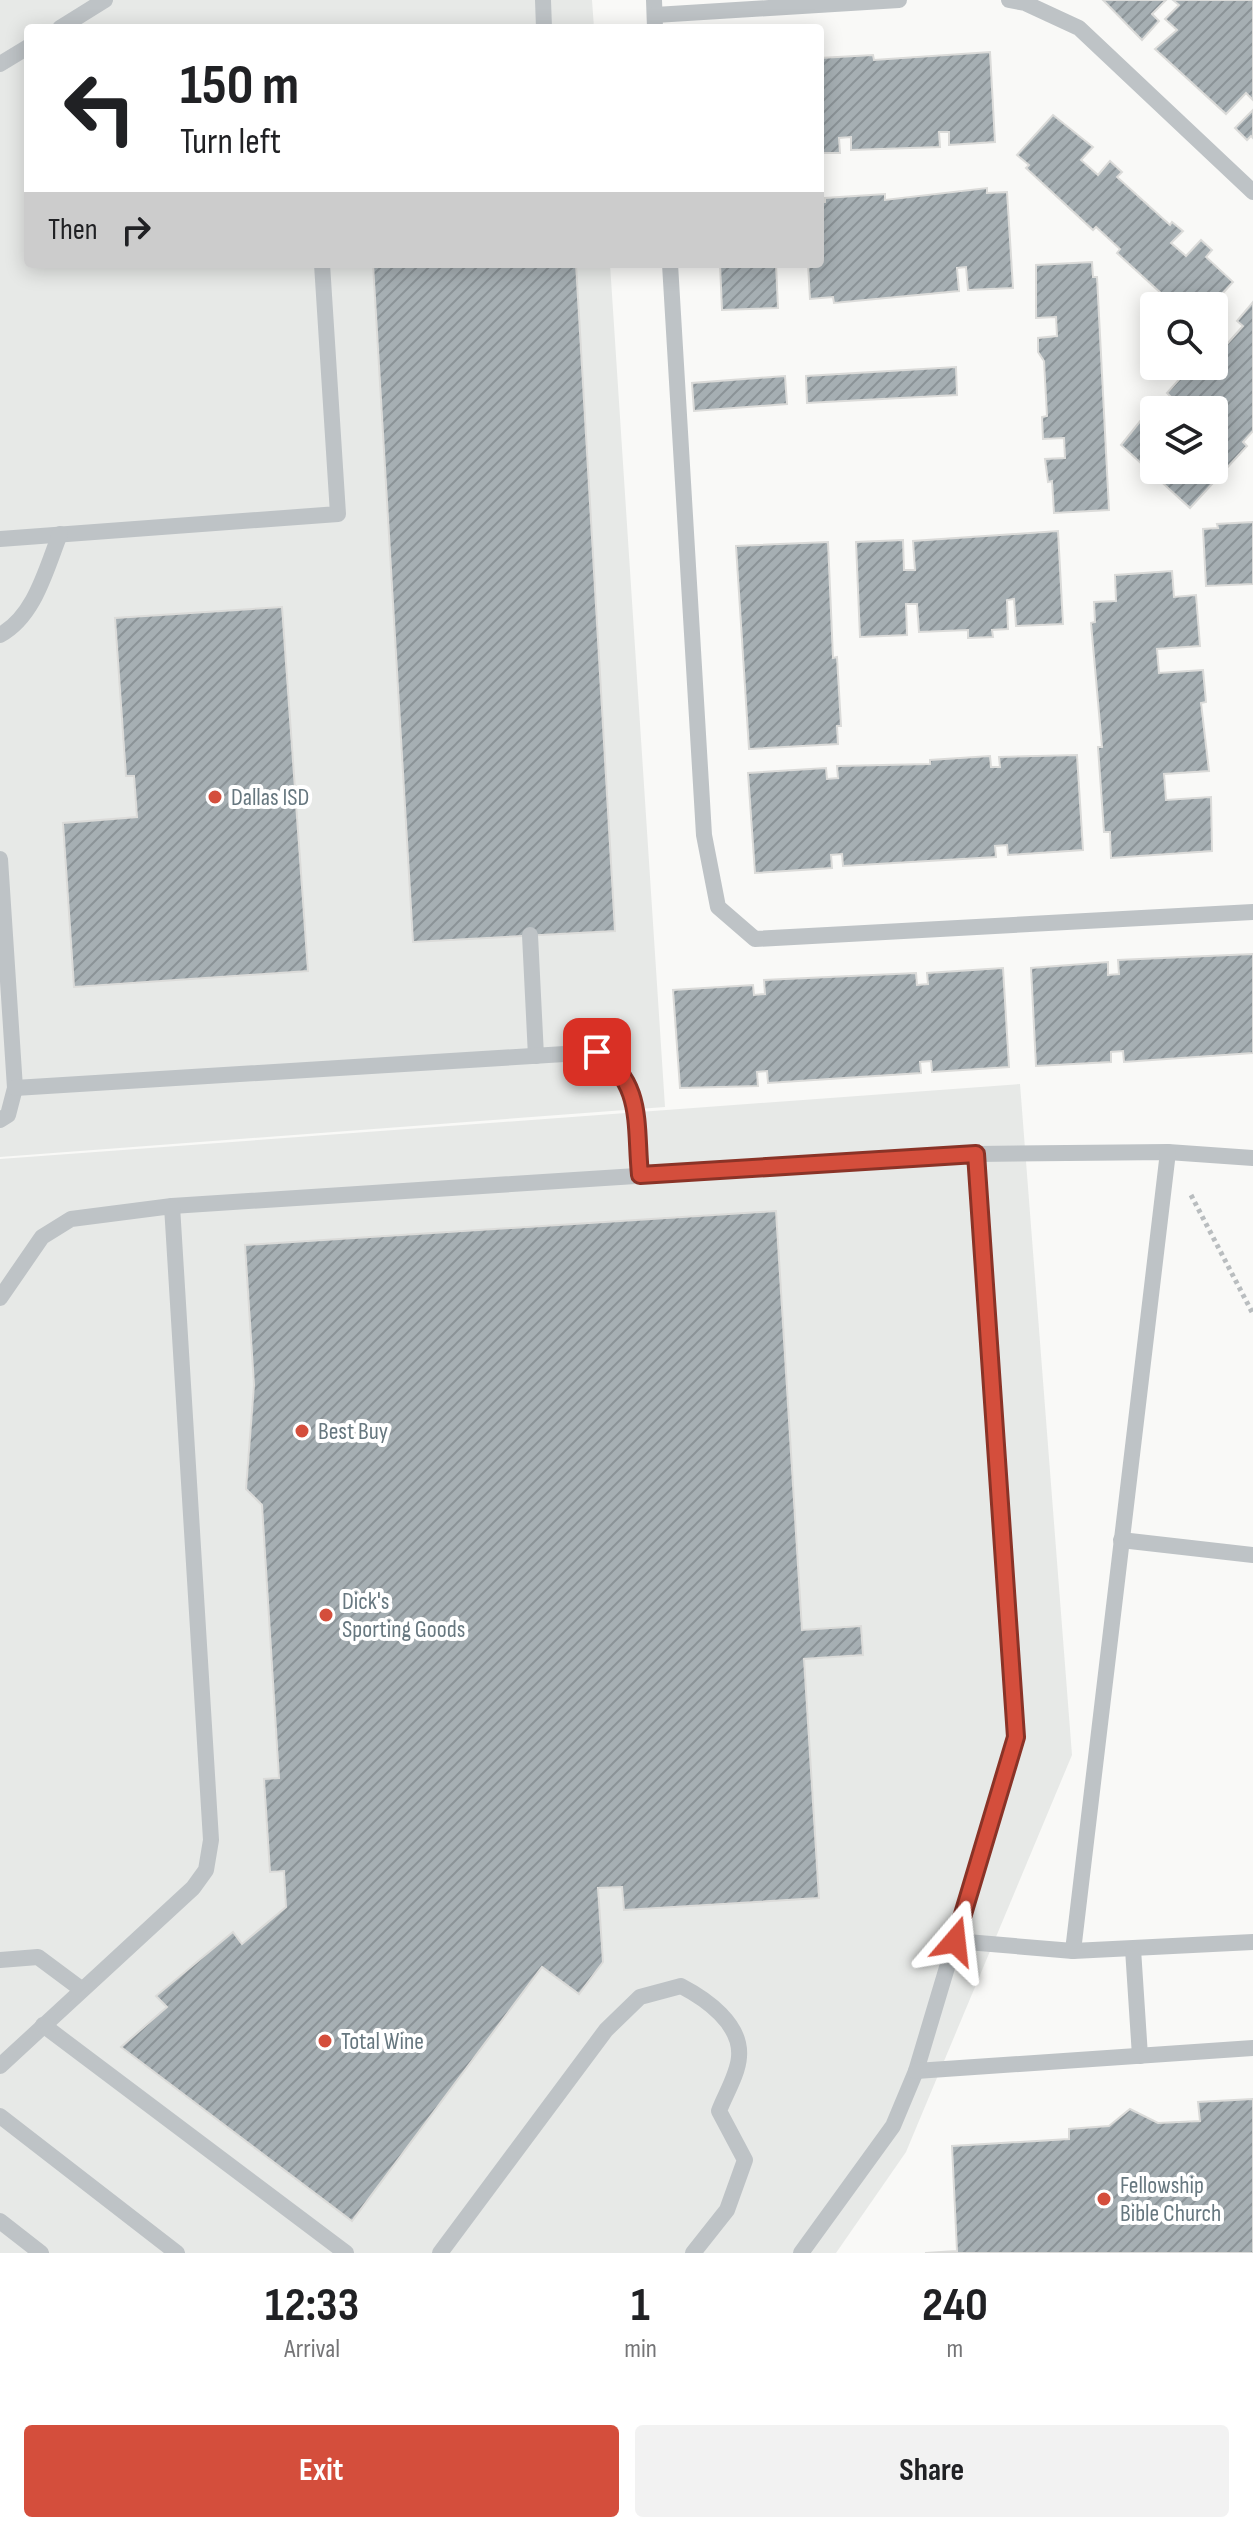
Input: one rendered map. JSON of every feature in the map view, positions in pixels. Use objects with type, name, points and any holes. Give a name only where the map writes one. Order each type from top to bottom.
[{"type":"lane","points":[[66,24],[105,0]]},
{"type":"lane","points":[[543,0],[544,24]]},
{"type":"lane","points":[[655,14],[899,0]]},
{"type":"lane","points":[[1009,0],[1025,3],[1079,28],[1253,192]]},
{"type":"lane","points":[[0,64],[24,49]]},
{"type":"lane","points":[[0,539],[338,514],[322,268]]},
{"type":"lane","points":[[670,268],[704,835],[718,907],[755,939],[1253,912]]},
{"type":"lane","points":[[0,635],[14,627],[37,593],[60,534]]},
{"type":"lane","points":[[0,859],[15,1088],[8,1115],[0,1120]]},
{"type":"lane","points":[[530,935],[536,1056]]},
{"type":"lane","points":[[15,1088],[597,1052],[618,1066],[631,1086],[640,1175]]},
{"type":"lane","points":[[1073,1951],[1168,1152]]},
{"type":"lane","points":[[0,1298],[42,1237],[71,1219],[172,1206],[976,1154],[1168,1152],[1253,1158]]},
{"type":"lane","points":[[801,2253],[893,2126],[916,2071],[1016,1737],[976,1154]]},
{"type":"lane","points":[[0,2066],[193,1888],[206,1870],[211,1840],[172,1206]]},
{"type":"lane","points":[[1121,1540],[1253,1555]]},
{"type":"lane","points":[[955,1941],[1073,1951],[1253,1942]]},
{"type":"lane","points":[[1133,1949],[1140,2056]]},
{"type":"lane","points":[[0,1960],[38,1957],[81,1989]]},
{"type":"lane","points":[[440,2253],[606,2030],[640,1997],[681,1986],[709,2001],[729,2024],[740,2056],[719,2111],[745,2160],[727,2210],[693,2253]]},
{"type":"lane","points":[[43,2025],[346,2253]]},
{"type":"lane","points":[[916,2071],[1253,2048]]},
{"type":"lane","points":[[0,2116],[177,2253]]},
{"type":"lane","points":[[0,2221],[41,2253]]},
{"type":"path","points":[[1189,1192],[1253,1314]]},
{"type":"shaded area","points":[[0,0],[592,0],[594,24],[24,24],[24,268],[610,268],[665,1107],[0,1157]]},
{"type":"shaded area","points":[[1020,1084],[1072,1755],[906,2152],[836,2253],[0,2253],[0,1159]]},
{"type":"building","points":[[1103,0],[1166,0],[1152,14],[1159,21],[1142,40]]},
{"type":"building","points":[[1173,0],[1253,0],[1253,100],[1246,93],[1226,114],[1155,49],[1177,30],[1165,19],[1179,5]]},
{"type":"building","points":[[990,52],[995,142],[949,145],[949,132],[939,132],[940,147],[851,150],[851,137],[839,138],[840,153],[824,153],[824,58],[873,55],[874,60]]},
{"type":"building","points":[[1253,110],[1253,138],[1251,136],[1247,140],[1235,128]]},
{"type":"building","points":[[1053,115],[1093,147],[1081,160],[1098,175],[1110,161],[1122,172],[1117,177],[1170,225],[1172,222],[1183,231],[1171,243],[1186,256],[1201,240],[1212,250],[1206,257],[1233,282],[1224,292],[1160,292],[1117,253],[1120,249],[1096,227],[1093,230],[1026,168],[1029,165],[1017,155]]},
{"type":"building","points":[[987,188],[987,193],[1007,192],[1013,288],[968,290],[966,267],[957,268],[959,291],[834,303],[833,297],[810,299],[808,268],[824,268],[825,198],[885,194],[885,200]]},
{"type":"building","points":[[1092,262],[1093,277],[1097,277],[1109,510],[1054,513],[1052,481],[1048,482],[1045,459],[1065,458],[1064,438],[1043,439],[1042,417],[1047,416],[1044,361],[1038,352],[1038,338],[1057,336],[1056,317],[1036,318],[1036,265]]},
{"type":"building","points":[[373,268],[576,268],[615,931],[413,942]]},
{"type":"building","points":[[720,268],[776,268],[778,308],[722,310]]},
{"type":"building","points":[[1253,302],[1253,431],[1243,442],[1247,446],[1228,467],[1228,396],[1170,396],[1167,393],[1179,380],[1228,380],[1228,343],[1243,326],[1237,321]]},
{"type":"building","points":[[956,367],[957,395],[807,403],[806,376]]},
{"type":"building","points":[[785,376],[787,404],[694,411],[692,383]]},
{"type":"building","points":[[1140,421],[1140,462],[1121,445]]},
{"type":"building","points":[[1164,484],[1212,484],[1190,508]]},
{"type":"building","points":[[1253,522],[1253,584],[1206,586],[1203,529],[1218,528],[1217,524]]},
{"type":"building","points":[[1058,531],[1063,624],[1016,626],[1014,599],[1007,600],[1008,629],[992,630],[993,637],[968,638],[968,630],[919,632],[917,604],[906,604],[907,635],[860,637],[856,542],[903,540],[904,570],[915,570],[913,541]]},
{"type":"building","points":[[828,542],[833,658],[837,657],[841,726],[837,726],[838,744],[749,749],[736,546]]},
{"type":"building","points":[[1172,571],[1174,597],[1196,595],[1200,646],[1157,649],[1159,673],[1203,670],[1206,702],[1201,703],[1209,771],[1164,774],[1166,800],[1211,797],[1212,851],[1111,858],[1110,832],[1104,832],[1098,747],[1102,747],[1091,623],[1095,622],[1094,602],[1116,601],[1115,575]]},
{"type":"building","name":"Dallas ISD","points":[[282,607],[308,971],[74,987],[63,823],[137,817],[134,776],[126,776],[115,618]]},
{"type":"building","points":[[1077,755],[1083,850],[1008,855],[1007,845],[995,846],[996,857],[843,866],[842,854],[831,855],[832,868],[755,873],[748,773],[826,768],[827,779],[838,778],[837,766],[930,764],[930,760],[990,756],[991,767],[1000,767],[999,757]]},
{"type":"building","points":[[1253,954],[1253,1053],[1124,1062],[1123,1051],[1111,1052],[1111,1062],[1036,1066],[1031,968],[1108,962],[1108,975],[1119,974],[1118,960]]},
{"type":"building","points":[[1003,968],[1009,1067],[932,1072],[931,1061],[920,1062],[921,1073],[768,1083],[767,1071],[757,1072],[758,1086],[680,1088],[673,990],[753,985],[754,995],[765,994],[764,980],[916,973],[917,985],[928,984],[927,973]]},
{"type":"building","points":[[776,1211],[802,1630],[861,1626],[863,1655],[804,1659],[819,1898],[624,1910],[622,1887],[598,1888],[603,1962],[579,1994],[542,1967],[352,2221],[121,2047],[167,2007],[156,1996],[233,1932],[242,1944],[286,1907],[284,1871],[270,1872],[264,1779],[279,1778],[262,1505],[246,1489],[254,1385],[245,1245]]},
{"type":"building","name":"Fellowship Bible Church","points":[[1253,2099],[1253,2253],[925,2253],[957,2251],[952,2146],[1069,2139],[1069,2129],[1109,2126],[1130,2109],[1158,2123],[1200,2121],[1198,2102]]},
{"type":"place","name":"Dallas ISD","points":[[215,797]]},
{"type":"place","name":"Best Buy","points":[[302,1431]]},
{"type":"place","name":"Dick's Sporting Goods","points":[[326,1615]]},
{"type":"place","name":"Total Wine","points":[[325,2041]]},
{"type":"place","name":"Fellowship Bible Church","points":[[1104,2199]]},
{"type":"route","points":[[597,1052],[618,1066],[631,1086],[640,1175],[976,1154],[1016,1737],[955,1941]]}]
